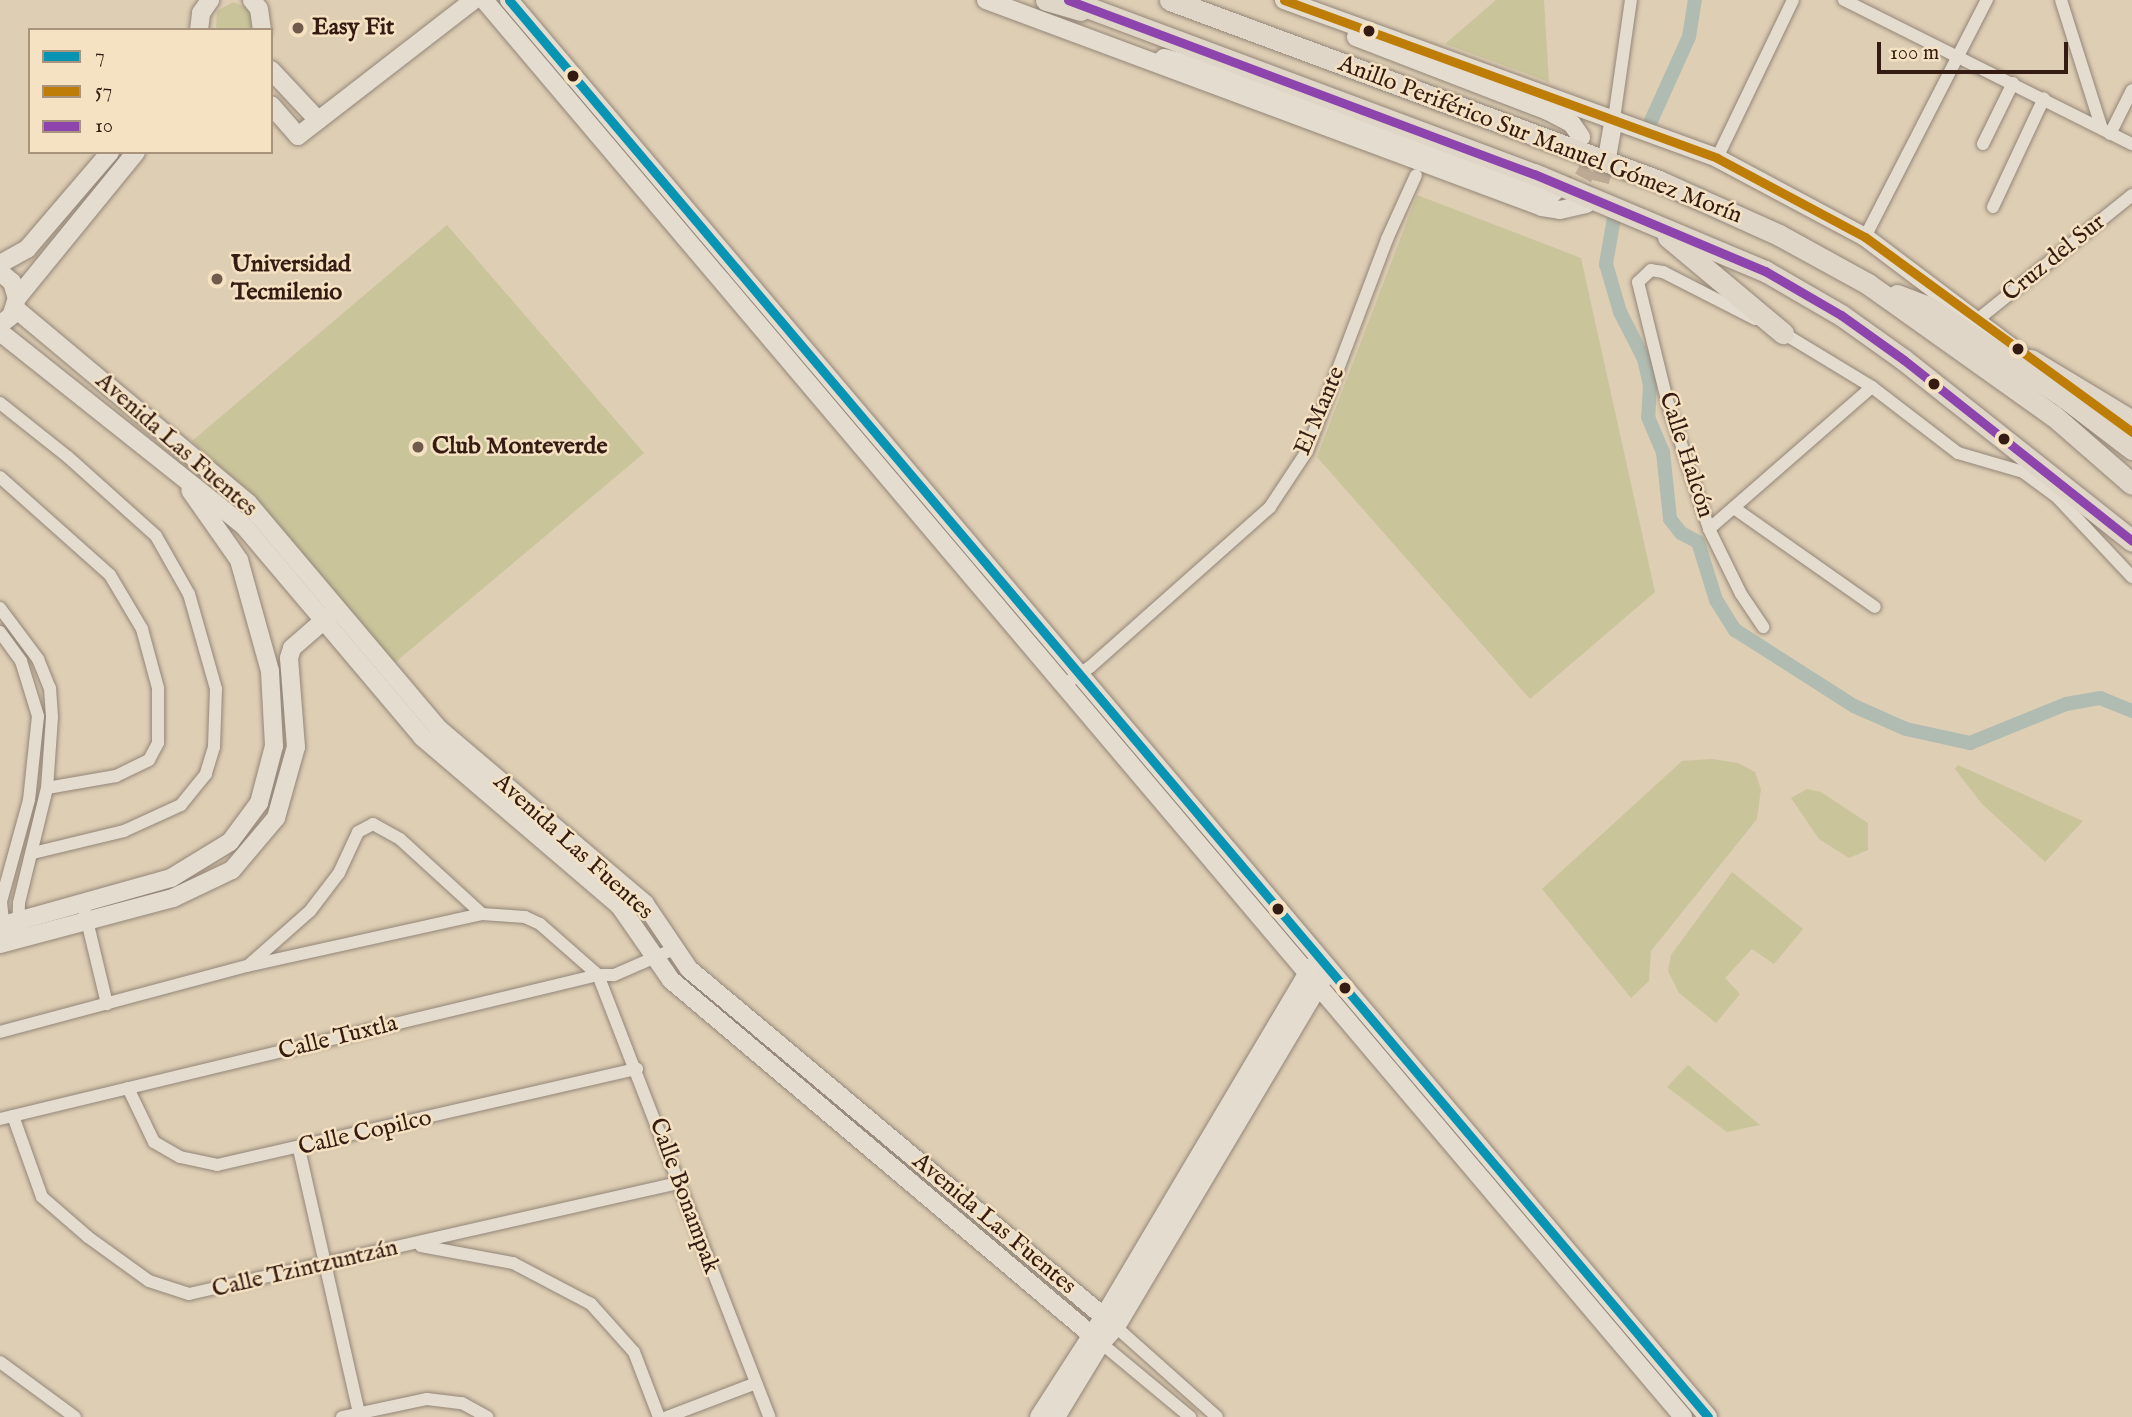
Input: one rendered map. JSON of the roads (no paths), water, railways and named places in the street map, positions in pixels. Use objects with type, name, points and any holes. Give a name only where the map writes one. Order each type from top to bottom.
[{"type":"highway","points":[[1046,0],[1138,25]]},
{"type":"highway","name":"Anillo Periférico Sur Manuel Gómez Morín","points":[[1069,0],[1644,218],[1765,271],[1841,315],[2132,541]]},
{"type":"highway","name":"Anillo Periférico Sur Manuel Gómez Morín","points":[[1170,0],[1658,181],[1779,235],[1868,284],[2054,416],[2132,484]]},
{"type":"highway","points":[[1201,0],[1252,30]]},
{"type":"highway","points":[[1644,218],[1749,301],[1783,333]]},
{"type":"highway","points":[[1868,284],[1928,307],[2064,397],[2132,449]]},
{"type":"highway","points":[[2020,354],[2064,397]]},
{"type":"highway","points":[[2020,354],[2132,421]]},
{"type":"highway","points":[[2020,354],[2132,432]]},
{"type":"highway","points":[[2054,416],[2132,474]]},
{"type":"highway","points":[[2057,497],[2113,525]]},
{"type":"street","points":[[200,28],[201,13],[210,0]]},
{"type":"street","points":[[252,0],[260,9],[262,28]]},
{"type":"street","points":[[273,107],[298,136],[474,0]]},
{"type":"street","points":[[484,0],[1683,1417]]},
{"type":"street","points":[[509,0],[1708,1417]]},
{"type":"street","points":[[986,0],[1542,207],[1560,210],[1586,204]]},
{"type":"street","points":[[1284,0],[1717,158],[1865,237],[2020,354]]},
{"type":"street","points":[[1284,0],[1363,41],[1548,111],[1572,124],[1581,137]]},
{"type":"street","points":[[1608,152],[1631,0]]},
{"type":"street","points":[[1717,158],[1793,0]]},
{"type":"street","points":[[1844,0],[2044,98],[2132,145]]},
{"type":"street","points":[[1865,237],[1987,0]]},
{"type":"street","points":[[2061,0],[2106,131]]},
{"type":"street","points":[[1082,37],[1200,67],[1520,187],[1553,194]]},
{"type":"street","points":[[273,72],[318,120]]},
{"type":"street","points":[[1983,144],[2013,83]]},
{"type":"street","points":[[2106,131],[2132,90]]},
{"type":"street","points":[[1993,207],[2044,98]]},
{"type":"street","points":[[0,264],[27,249],[108,154]]},
{"type":"street","points":[[0,325],[134,154]]},
{"type":"street","name":"El Mante","points":[[1064,685],[1079,675],[1270,507],[1307,451],[1387,239],[1416,175]]},
{"type":"street","name":"Cruz del Sur","points":[[1976,321],[2132,195]]},
{"type":"street","name":"Avenida Las Fuentes","points":[[0,272],[12,282],[17,303],[248,503],[329,616],[422,737],[619,905],[671,980],[1190,1417]]},
{"type":"street","name":"Calle Halcón","points":[[1763,627],[1741,594],[1709,528],[1668,404],[1640,293],[1642,274],[1662,272],[1783,333]]},
{"type":"street","name":"Avenida Las Fuentes","points":[[0,332],[244,526],[439,729],[645,904],[690,969],[1110,1321],[1217,1417]]},
{"type":"street","points":[[1783,333],[1872,387],[1958,453],[2023,472],[2057,497],[2132,577]]},
{"type":"street","points":[[1709,528],[1872,387]]},
{"type":"street","points":[[0,403],[68,457],[156,536],[189,594],[216,689],[214,747],[206,775],[181,805],[124,831],[33,853]]},
{"type":"street","points":[[85,912],[171,878],[230,842],[259,803],[274,746],[271,671],[239,560],[176,470]]},
{"type":"street","points":[[0,477],[110,575],[142,629],[158,688],[158,743],[149,760],[116,776],[47,788]]},
{"type":"street","points":[[1734,508],[1875,607]]},
{"type":"street","points":[[0,608],[25,638],[50,688],[45,748],[47,788],[33,853],[8,933]]},
{"type":"street","points":[[8,933],[85,912],[173,898],[232,870],[276,818],[296,747],[289,658],[292,648],[329,616]]},
{"type":"street","points":[[0,632],[21,661],[33,693],[45,748],[1,902],[8,933]]},
{"type":"street","points":[[247,966],[310,911],[339,873],[358,832],[373,824],[400,839],[482,914]]},
{"type":"street","points":[[85,912],[107,1004]]},
{"type":"street","points":[[0,1032],[247,966],[482,914],[525,918],[540,924],[598,975]]},
{"type":"street","name":"Calle Tuxtla","points":[[6,1118],[598,975],[629,971],[674,949]]},
{"type":"street","points":[[1038,1417],[1110,1321],[1323,961]]},
{"type":"street","name":"Calle Bonampak","points":[[598,975],[637,1069],[754,1384],[769,1417]]},
{"type":"street","name":"Calle Copilco","points":[[128,1088],[146,1132],[180,1157],[217,1165],[299,1149],[637,1069]]},
{"type":"street","name":"Calle Tzintzuntzán","points":[[6,1118],[42,1197],[88,1237],[149,1281],[189,1294],[324,1266],[678,1183]]},
{"type":"street","points":[[299,1149],[359,1413]]},
{"type":"street","points":[[414,1244],[513,1263],[591,1304],[634,1352],[659,1417]]},
{"type":"street","points":[[1056,1417],[1095,1338]]},
{"type":"street","points":[[2,1364],[75,1417]]},
{"type":"street","points":[[667,1417],[754,1384]]},
{"type":"street","points":[[342,1417],[427,1399],[462,1403],[487,1417]]},
{"type":"waterway","points":[[1651,121],[1689,37],[1695,0]]},
{"type":"waterway","points":[[1614,218],[1606,264],[1620,312],[1644,359],[1650,384],[1648,417],[1663,452],[1670,519],[1681,533],[1698,542],[1716,600],[1735,630],[1854,706],[1906,729],[1970,743],[2066,704],[2100,698],[2132,711]]},
{"type":"tunnel","points":[[1560,193],[1583,178],[1588,169],[1587,145]]},
{"type":"tunnel","points":[[1586,204],[1600,182],[1608,152]]},
{"type":"place","name":"Easy Fit","points":[[298,28]]},
{"type":"place","name":"Universidad Tecmilenio","points":[[217,279]]},
{"type":"place","name":"Club Monteverde","points":[[418,447]]}]
